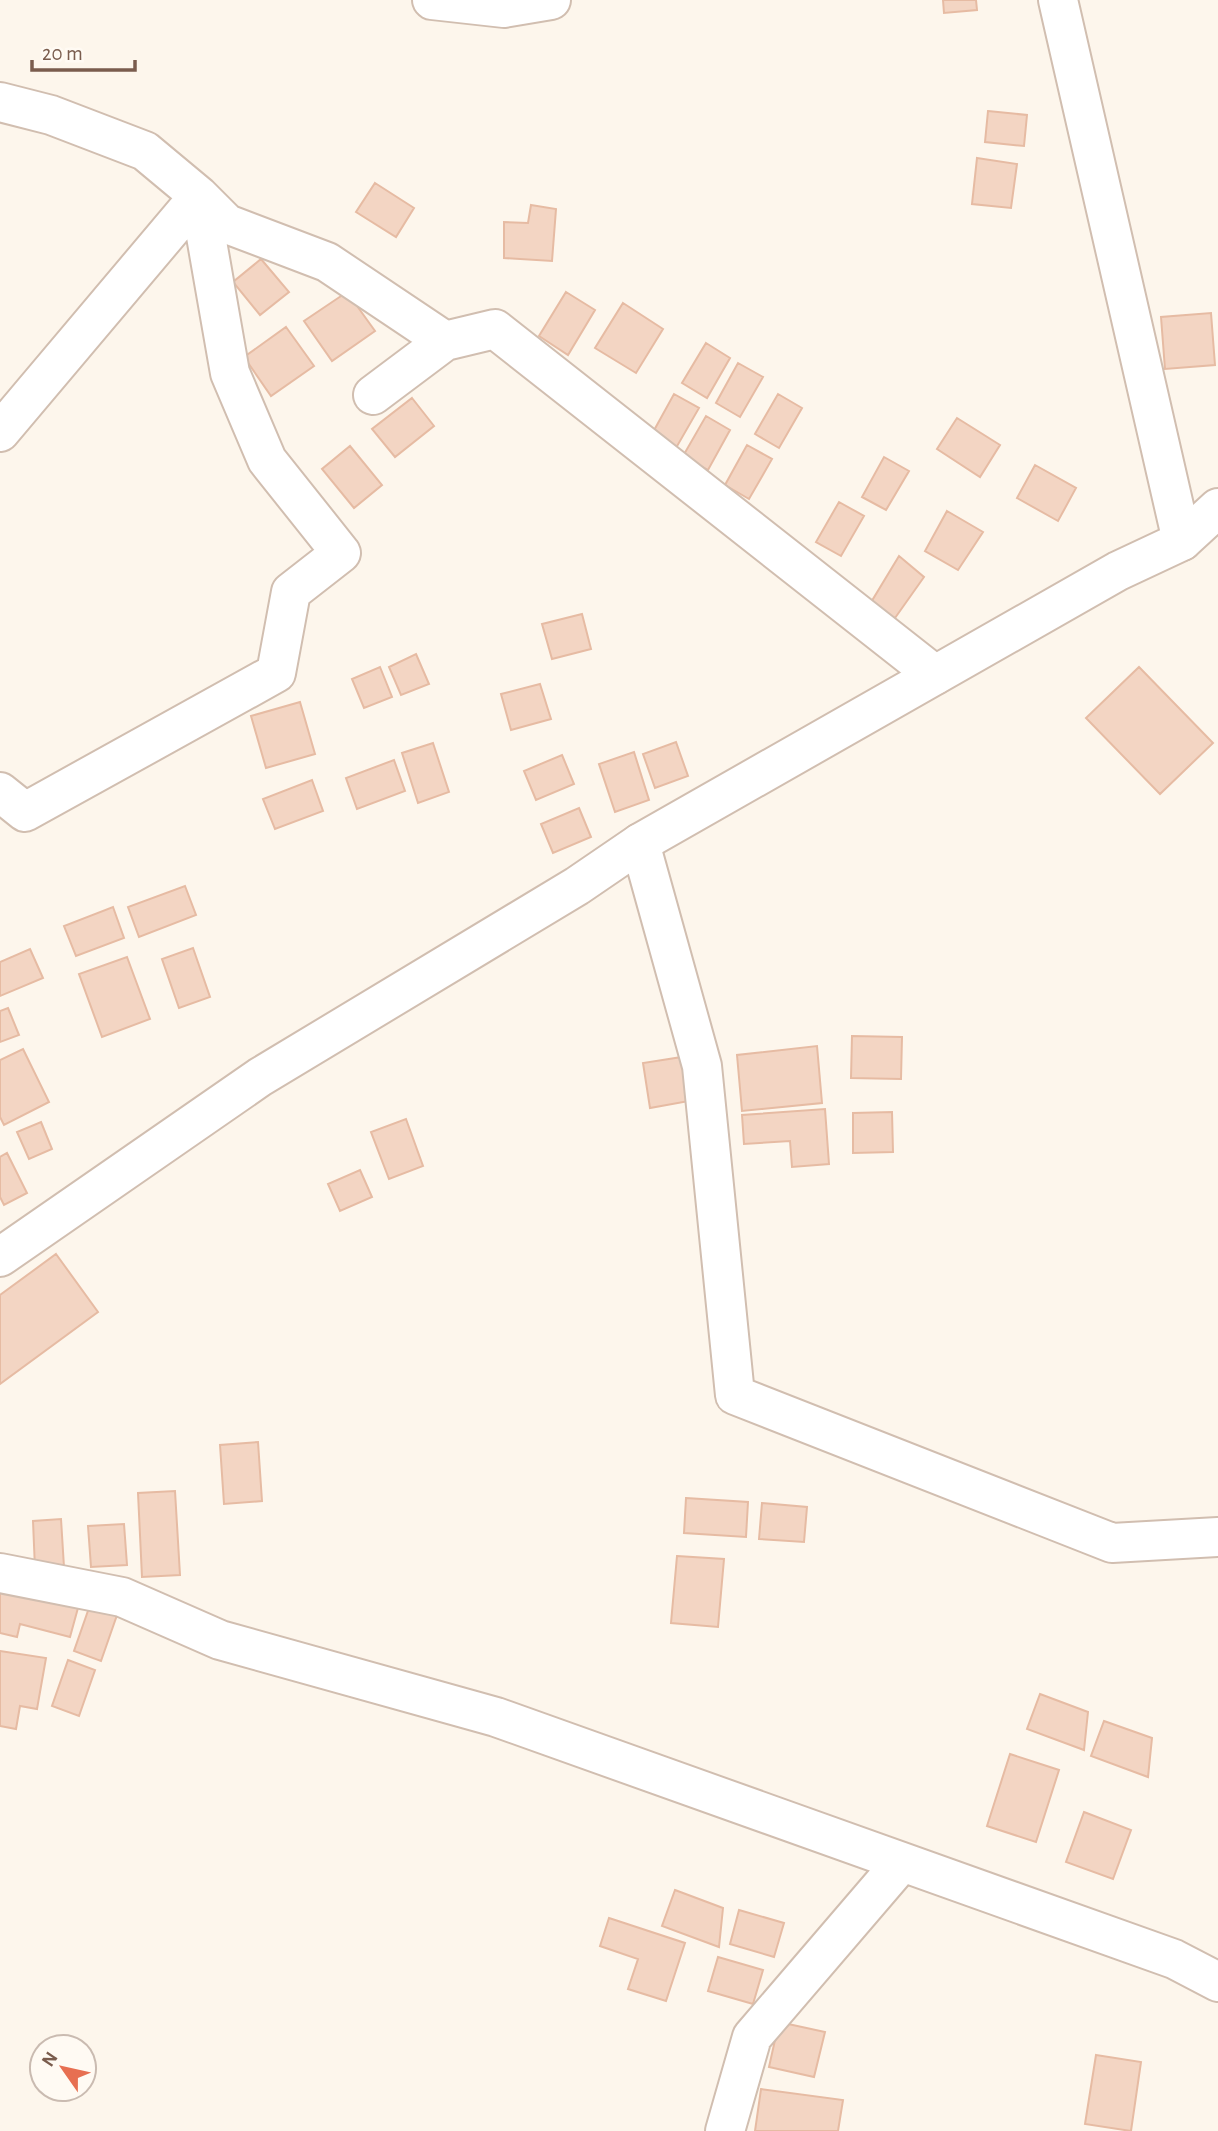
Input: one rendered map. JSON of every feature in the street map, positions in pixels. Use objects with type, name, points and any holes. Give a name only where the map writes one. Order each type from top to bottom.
[{"type":"street","points":[[432,0],[504,8],[551,0]]},
{"type":"street","points":[[1058,0],[1200,545]]},
{"type":"street","points":[[0,102],[51,115],[145,151],[199,196],[227,224],[327,262],[444,341]]},
{"type":"street","points":[[0,432],[199,196]]},
{"type":"street","points":[[0,792],[25,813],[276,673],[291,592],[341,553],[267,460],[230,373],[199,196]]},
{"type":"street","points":[[373,395],[444,341],[495,329],[935,676]]},
{"type":"street","points":[[0,1257],[260,1077],[577,886],[640,843],[1118,571],[1200,545],[1218,508]]},
{"type":"street","points":[[640,843],[702,1066],[735,1395],[1112,1543],[1218,1537]]},
{"type":"street","points":[[0,1573],[122,1597],[220,1640],[496,1717],[1174,1959],[1218,1982]]},
{"type":"street","points":[[725,2131],[752,2037],[902,1862]]},
{"type":"building","points":[[943,0],[976,0],[977,10],[944,13]]},
{"type":"building","points":[[988,111],[1027,115],[1024,146],[985,142]]},
{"type":"building","points":[[977,158],[1017,164],[1011,208],[972,204]]},
{"type":"building","points":[[375,183],[414,208],[396,237],[356,212]]},
{"type":"building","points":[[531,205],[556,209],[552,261],[504,258],[504,222],[528,223]]},
{"type":"building","points":[[261,259],[289,292],[260,315],[233,282]]},
{"type":"building","points":[[347,292],[375,331],[332,361],[304,321]]},
{"type":"building","points":[[566,292],[595,310],[568,355],[539,336]]},
{"type":"building","points":[[623,303],[663,329],[636,373],[595,348]]},
{"type":"building","points":[[1211,313],[1215,365],[1165,369],[1161,317]]},
{"type":"building","points":[[286,327],[314,366],[271,396],[244,357]]},
{"type":"building","points":[[706,343],[730,358],[707,398],[682,383]]},
{"type":"building","points":[[738,363],[763,377],[740,417],[716,403]]},
{"type":"building","points":[[674,394],[699,408],[676,448],[652,434]]},
{"type":"building","points":[[778,394],[802,408],[779,448],[755,434]]},
{"type":"building","points":[[412,398],[434,426],[395,457],[372,429]]},
{"type":"building","points":[[706,416],[730,430],[708,470],[683,456]]},
{"type":"building","points":[[957,418],[1000,445],[980,477],[937,449]]},
{"type":"building","points":[[747,445],[772,459],[749,499],[725,485]]},
{"type":"building","points":[[350,446],[382,485],[354,508],[322,469]]},
{"type":"building","points":[[884,457],[909,471],[886,510],[862,497]]},
{"type":"building","points":[[1035,465],[1076,488],[1058,521],[1017,498]]},
{"type":"building","points":[[839,502],[864,516],[841,556],[816,542]]},
{"type":"building","points":[[947,511],[983,532],[958,570],[925,551]]},
{"type":"building","points":[[899,556],[924,577],[895,618],[870,604]]},
{"type":"building","points":[[582,614],[591,649],[552,659],[542,624]]},
{"type":"building","points":[[416,654],[429,684],[401,695],[389,667]]},
{"type":"building","points":[[380,667],[392,697],[364,708],[352,679]]},
{"type":"building","points":[[1139,667],[1213,743],[1160,794],[1086,718]]},
{"type":"building","points":[[540,684],[551,719],[511,730],[501,694]]},
{"type":"building","points":[[300,702],[315,754],[266,768],[251,716]]},
{"type":"building","points":[[676,742],[688,776],[655,788],[643,754]]},
{"type":"building","points":[[433,743],[449,792],[418,803],[402,753]]},
{"type":"building","points":[[634,752],[649,800],[615,812],[599,764]]},
{"type":"building","points":[[562,755],[574,784],[536,800],[524,771]]},
{"type":"building","points":[[394,760],[405,791],[357,809],[346,778]]},
{"type":"building","points":[[312,780],[323,811],[275,829],[263,799]]},
{"type":"building","points":[[579,808],[591,837],[553,853],[541,824]]},
{"type":"building","points":[[185,886],[196,915],[139,937],[128,907]]},
{"type":"building","points":[[113,907],[124,938],[76,956],[64,926]]},
{"type":"building","points":[[193,948],[210,997],[179,1008],[162,959]]},
{"type":"building","points":[[30,949],[43,978],[0,996],[0,962]]},
{"type":"building","points":[[127,957],[150,1019],[102,1037],[79,974]]},
{"type":"building","points":[[8,1008],[19,1035],[0,1042],[0,1011]]},
{"type":"building","points":[[852,1036],[902,1037],[901,1079],[851,1078]]},
{"type":"building","points":[[817,1046],[822,1103],[742,1111],[737,1055]]},
{"type":"building","points":[[23,1049],[49,1102],[4,1125],[0,1117],[0,1060]]},
{"type":"building","points":[[682,1057],[689,1101],[650,1108],[643,1063]]},
{"type":"building","points":[[825,1109],[829,1164],[792,1167],[790,1141],[744,1144],[742,1115]]},
{"type":"building","points":[[892,1112],[893,1152],[853,1153],[853,1113]]},
{"type":"building","points":[[406,1119],[423,1166],[389,1179],[371,1132]]},
{"type":"building","points":[[41,1122],[52,1149],[29,1159],[17,1132]]},
{"type":"building","points":[[7,1153],[27,1193],[4,1205],[0,1197],[0,1157]]},
{"type":"building","points":[[360,1170],[372,1197],[340,1211],[328,1184]]},
{"type":"building","points":[[56,1254],[98,1312],[0,1384],[0,1295]]},
{"type":"building","points":[[258,1442],[262,1501],[224,1504],[220,1445]]},
{"type":"building","points":[[175,1491],[180,1575],[142,1577],[138,1493]]},
{"type":"building","points":[[686,1498],[748,1502],[746,1537],[684,1533]]},
{"type":"building","points":[[762,1503],[807,1507],[804,1542],[759,1539]]},
{"type":"building","points":[[61,1519],[64,1567],[35,1569],[33,1521]]},
{"type":"building","points":[[124,1524],[127,1565],[91,1567],[88,1526]]},
{"type":"building","points":[[677,1556],[724,1559],[718,1627],[671,1623]]},
{"type":"building","points":[[0,1576],[81,1597],[70,1637],[20,1624],[17,1637],[0,1633]]},
{"type":"building","points":[[90,1605],[117,1615],[101,1661],[74,1651]]},
{"type":"building","points":[[0,1651],[46,1658],[37,1709],[20,1706],[16,1729],[0,1726]]},
{"type":"building","points":[[68,1660],[95,1670],[79,1716],[52,1706]]},
{"type":"building","points":[[1040,1694],[1088,1712],[1084,1750],[1027,1729]]},
{"type":"building","points":[[1104,1721],[1152,1738],[1148,1777],[1091,1756]]},
{"type":"building","points":[[1010,1754],[1059,1770],[1036,1842],[987,1826]]},
{"type":"building","points":[[1084,1812],[1131,1830],[1113,1879],[1066,1862]]},
{"type":"building","points":[[675,1890],[723,1908],[719,1947],[662,1926]]},
{"type":"building","points":[[739,1910],[784,1923],[774,1957],[730,1944]]},
{"type":"building","points":[[609,1918],[685,1943],[666,2001],[628,1989],[638,1959],[600,1946]]},
{"type":"building","points":[[718,1957],[763,1970],[753,2004],[708,1991]]},
{"type":"building","points":[[779,2022],[825,2032],[814,2077],[769,2067]]},
{"type":"building","points":[[1096,2055],[1141,2062],[1131,2131],[1085,2124]]},
{"type":"building","points":[[761,2089],[843,2100],[838,2131],[755,2131]]}]
